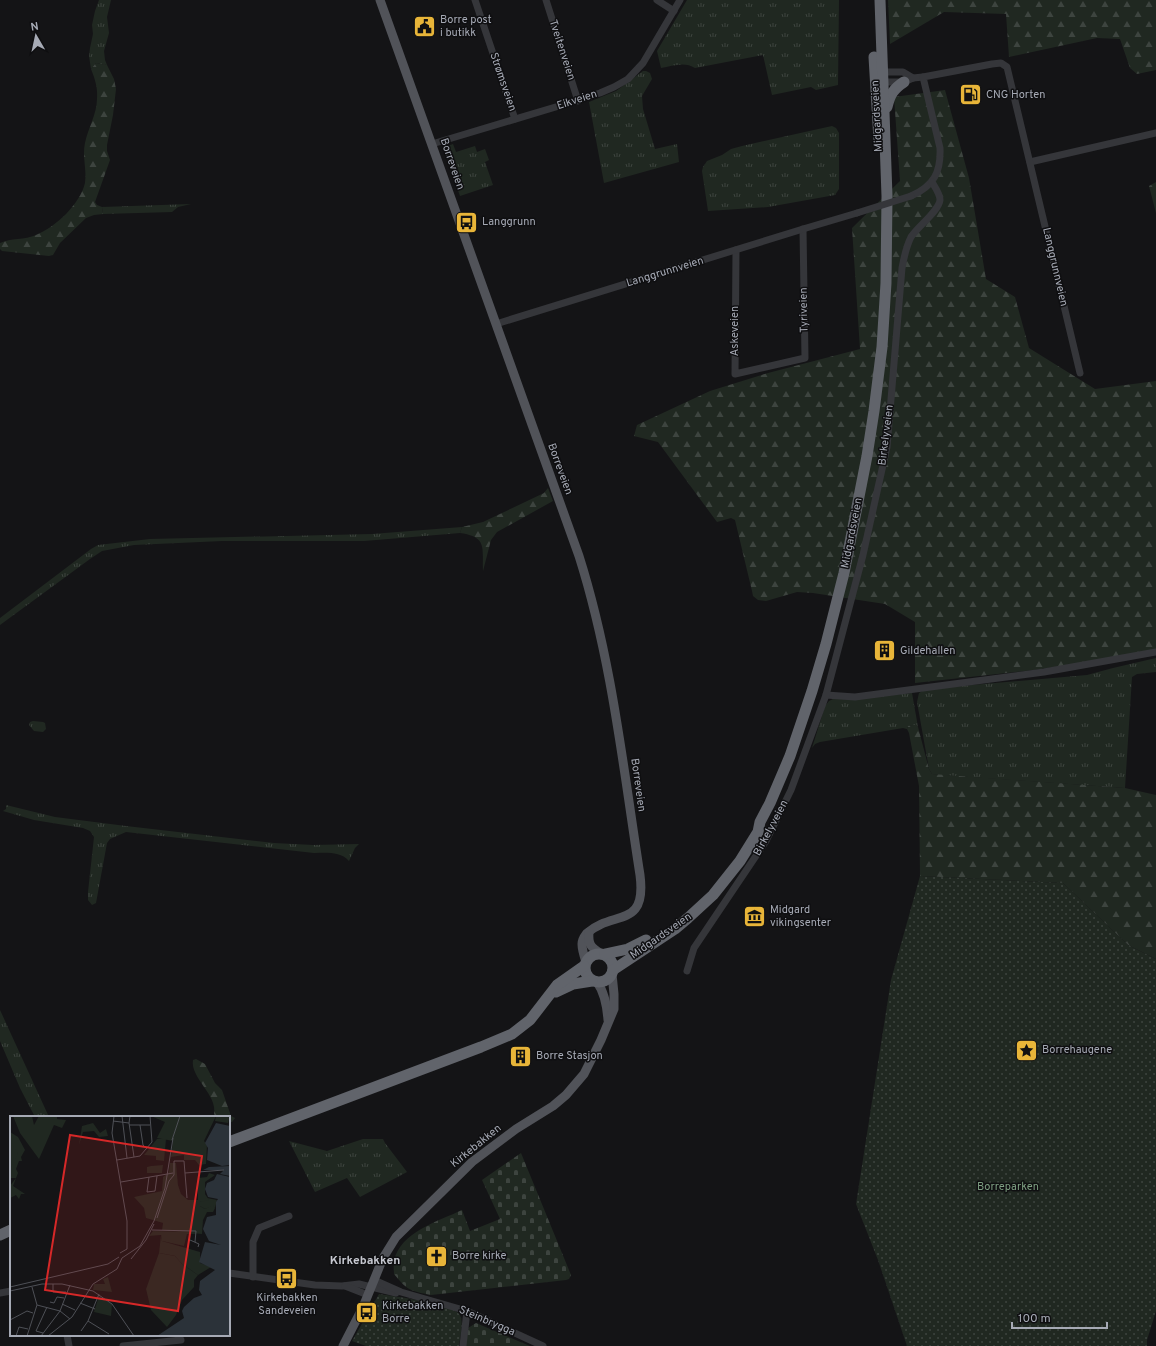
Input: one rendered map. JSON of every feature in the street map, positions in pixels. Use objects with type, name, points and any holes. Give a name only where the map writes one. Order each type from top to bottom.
[{"type":"highway","name":"Midgardsveien","points":[[603,954],[636,946],[656,935],[692,907],[718,880],[760,822],[775,792],[790,756],[826,644],[844,573],[867,456],[879,377],[886,282],[887,196],[885,118],[872,0]]},
{"type":"highway","name":"Midgardsveien","points":[[880,0],[882,198],[886,232]]},
{"type":"highway","points":[[885,118],[891,93],[897,86],[909,80]]},
{"type":"highway","name":"Midgardsveien","points":[[613,972],[675,929],[703,905],[723,884],[740,861],[758,832],[760,822]]},
{"type":"highway","points":[[230,1142],[512,1034],[530,1020],[557,985],[585,964],[591,956],[603,954],[612,961],[613,972],[606,981],[573,984],[549,997]]},
{"type":"highway","points":[[585,964],[586,974],[595,981]]},
{"type":"highway","points":[[0,1235],[10,1230]]},
{"type":"main road","name":"Borreveien","points":[[380,0],[587,580],[596,611],[610,681],[640,875],[641,893],[637,905],[629,914],[619,919],[596,926],[588,932]]},
{"type":"main road","points":[[588,932],[588,939],[591,947],[603,954]]},
{"type":"main road","points":[[585,964],[582,943],[588,932]]},
{"type":"main road","name":"Kirkebakken","points":[[343,1346],[354,1326],[383,1258],[396,1237],[451,1182],[493,1145],[553,1106],[576,1084],[584,1074],[608,1025],[614,1009],[613,972]]},
{"type":"main road","name":"Kirkebakken","points":[[595,981],[606,999],[608,1025]]},
{"type":"street","name":"Strømsveien","points":[[475,0],[515,119]]},
{"type":"street","name":"Tveitenveien","points":[[546,0],[578,100]]},
{"type":"street","points":[[657,0],[674,11]]},
{"type":"street","name":"Eikveien","points":[[432,144],[600,93],[628,79],[643,63],[680,0]]},
{"type":"street","name":"Langgrunnveien","points":[[880,77],[909,80],[992,64],[1001,64],[1007,67],[1080,373]]},
{"type":"street","points":[[923,77],[940,148],[938,169],[932,182]]},
{"type":"street","points":[[1030,162],[1156,133]]},
{"type":"street","name":"Langgrunnveien","points":[[496,324],[803,228],[911,196],[926,188],[932,182]]},
{"type":"street","name":"Birkelyveien","points":[[687,972],[694,948],[766,841],[791,790],[826,695],[863,555],[887,447],[902,268],[911,237],[940,200],[939,194],[932,182]]},
{"type":"street","name":"Tyriveien","points":[[772,366],[805,358],[803,228]]},
{"type":"street","name":"Askeveien","points":[[736,250],[735,374],[772,366]]},
{"type":"street","points":[[826,695],[854,696],[1044,672],[1156,652]]},
{"type":"street","points":[[253,1277],[253,1242],[259,1228],[289,1216]]},
{"type":"street","name":"Steinbrygga","points":[[230,1273],[315,1285],[342,1286],[359,1284],[406,1293],[467,1311],[544,1346]]},
{"type":"street","points":[[0,1293],[10,1291]]},
{"type":"street","points":[[463,1346],[467,1311]]},
{"type":"street","points":[[67,1336],[69,1346]]},
{"type":"street","points":[[123,1346],[181,1340]]},
{"type":"green space","points":[[99,0],[111,0],[107,17],[109,33],[104,51],[107,65],[96,63],[91,69],[89,56],[93,34],[92,25]]},
{"type":"green space","points":[[687,0],[839,0],[838,85],[816,90],[811,87],[772,95],[763,55],[695,68],[683,64],[661,68],[657,51]]},
{"type":"green space","points":[[888,0],[1156,0],[1156,70],[1137,74],[1130,68],[1120,39],[1097,38],[1009,57],[1006,14],[944,12],[890,44]]},
{"type":"green space","points":[[96,63],[107,65],[114,79],[116,89],[107,145],[110,160],[95,202],[97,205],[102,207],[103,214],[86,218],[60,243],[53,255],[49,256],[2,251],[0,249],[0,243],[9,240],[32,237],[59,221],[73,207],[82,191],[85,183],[85,143],[97,105],[97,87],[91,69]]},
{"type":"green space","points":[[643,71],[650,73],[652,79],[642,96],[643,109],[655,149],[677,144],[679,162],[604,183],[589,102],[616,91]]},
{"type":"green space","points":[[945,90],[969,178],[986,279],[1015,297],[1029,348],[1095,389],[1156,381],[1156,652],[1034,670],[915,683],[915,622],[885,604],[813,593],[797,592],[766,601],[758,600],[753,596],[735,520],[731,518],[717,522],[658,442],[634,436],[637,425],[710,391],[768,373],[860,349],[852,228],[900,181],[894,97]]},
{"type":"green space","points":[[832,126],[836,128],[839,133],[839,189],[835,195],[768,207],[708,211],[702,171],[707,161],[722,155],[731,149]]},
{"type":"green space","points":[[453,144],[456,152],[475,146],[477,152],[485,149],[489,160],[485,162],[493,185],[460,196],[443,148]]},
{"type":"green space","points":[[1156,182],[1156,213],[1149,186]]},
{"type":"green space","points":[[191,204],[178,207],[172,212],[103,214],[102,207]]},
{"type":"green space","points":[[548,488],[553,501],[497,532],[491,540],[483,571],[482,545],[475,537],[460,533],[462,527],[483,522],[544,493]]},
{"type":"green space","points":[[462,527],[460,533],[364,541],[222,541],[134,545],[102,551],[0,625],[0,618],[98,545],[150,539],[372,534]]},
{"type":"green space","points":[[1156,658],[1156,672],[1137,674],[1132,677],[1125,788],[940,775],[932,774],[929,769],[917,702],[919,693],[926,689],[1087,675]]},
{"type":"green space","points":[[912,693],[918,727],[916,725],[908,726],[907,729],[903,728],[820,742],[815,744],[812,748],[825,706],[829,701],[835,698]]},
{"type":"green space","points":[[30,722],[45,723],[46,729],[43,732],[34,731],[29,725]]},
{"type":"green space","points":[[913,725],[918,727],[929,769],[932,774],[1125,788],[1156,795],[1156,959],[1128,945],[1063,883],[920,876],[919,786],[907,729],[908,726]]},
{"type":"green space","points":[[6,805],[55,817],[274,843],[313,845],[359,844],[355,848],[349,861],[333,853],[314,853],[126,832],[110,839],[107,843],[96,903],[92,905],[88,900],[94,837],[90,831],[83,828],[34,820],[3,811],[6,809]]},
{"type":"green space","name":"Borreparken","points":[[920,876],[1063,883],[1128,945],[1156,959],[1156,1311],[1147,1340],[1147,1346],[907,1346],[878,1260],[856,1204],[891,980]]},
{"type":"green space","points":[[0,1010],[49,1116],[34,1116],[20,1088],[0,1041]]},
{"type":"green space","points":[[196,1059],[205,1064],[215,1083],[222,1090],[231,1116],[235,1118],[232,1122],[230,1122],[230,1116],[215,1116],[214,1114],[212,1100],[199,1080],[193,1067],[193,1060]]},
{"type":"green space","points":[[363,1139],[383,1139],[407,1172],[360,1197],[347,1178],[315,1192],[289,1141],[327,1151]]},
{"type":"green space","points":[[521,1153],[571,1275],[569,1279],[431,1295],[413,1291],[406,1287],[394,1274],[394,1261],[404,1242],[412,1235],[432,1223],[462,1210],[470,1231],[500,1219],[482,1180]]},
{"type":"green space","points":[[379,1294],[436,1304],[456,1311],[460,1315],[462,1322],[459,1346],[366,1346],[352,1341]]},
{"type":"green space","points":[[476,1323],[530,1346],[466,1346],[468,1328]]},
{"type":"place","name":"Borre post i butikk","points":[[424,26]]},
{"type":"place","name":"CNG Horten","points":[[971,95]]},
{"type":"place","name":"Langgrunn","points":[[467,222]]},
{"type":"place","name":"Gildehallen","points":[[884,651]]},
{"type":"place","name":"Midgard vikingsenter","points":[[754,916]]},
{"type":"place","name":"Borrehaugene","points":[[1027,1050]]},
{"type":"place","name":"Borre Stasjon","points":[[521,1056]]},
{"type":"place","name":"Borre kirke","points":[[437,1256]]},
{"type":"place","name":"Kirkebakken Sandeveien","points":[[287,1278]]},
{"type":"place","name":"Kirkebakken Borre","points":[[367,1312]]},
{"type":"district","name":"Kirkebakken","points":[[365,1261]]}]
